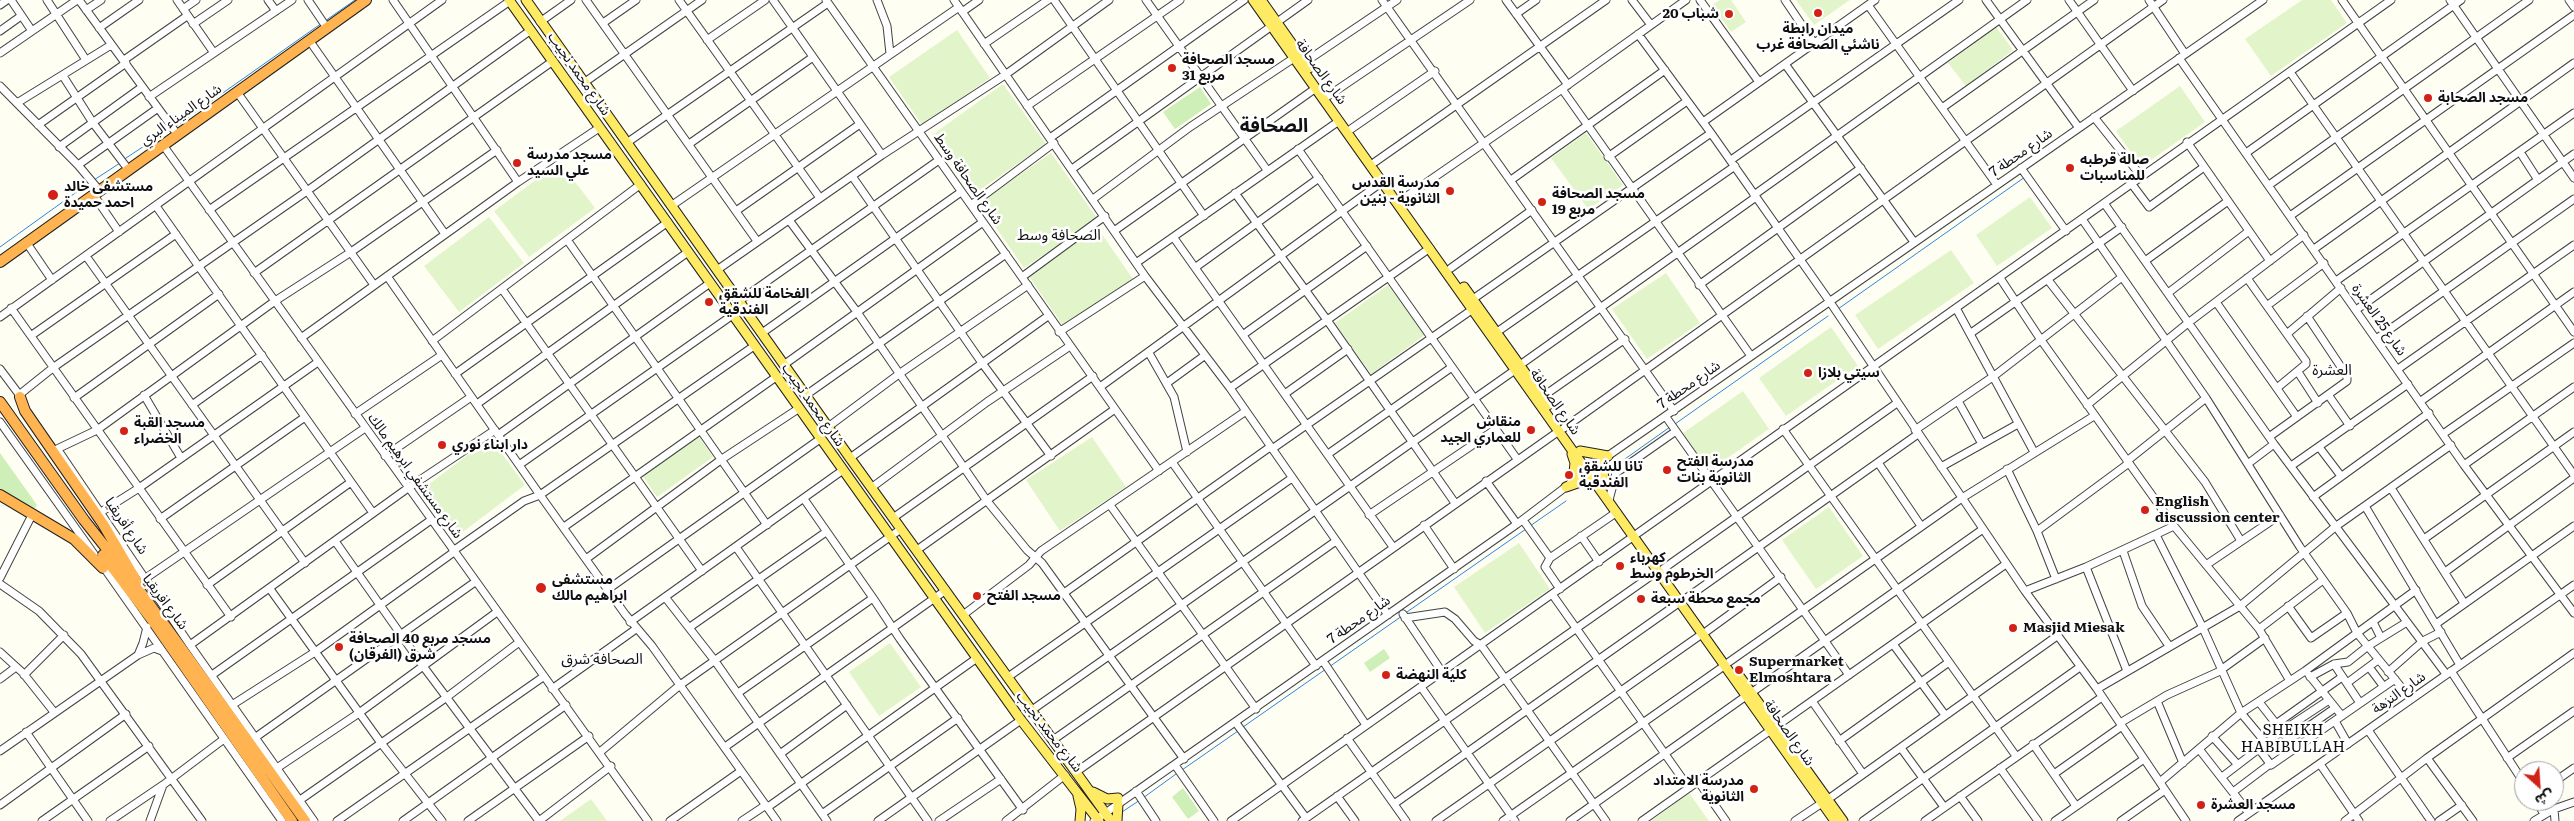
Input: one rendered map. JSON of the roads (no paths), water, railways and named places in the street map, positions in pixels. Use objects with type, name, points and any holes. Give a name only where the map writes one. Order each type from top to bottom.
[{"type":"highway","name":"شارع الميناء البري","points":[[12,252],[366,0]]},
{"type":"highway","points":[[0,258],[12,252]]},
{"type":"highway","points":[[0,262],[12,252]]},
{"type":"highway","points":[[20,396],[24,411],[132,570],[146,600]]},
{"type":"highway","name":"شارع افريقيا","points":[[0,402],[91,540],[152,620],[292,821]]},
{"type":"highway","name":"شارع افريقيا","points":[[0,412],[146,600],[305,821]]},
{"type":"highway","points":[[0,495],[74,539],[103,568]]},
{"type":"highway","points":[[226,742],[242,749]]},
{"type":"highway","points":[[283,790],[298,797]]},
{"type":"main road","name":"شارع محمد نجيب","points":[[526,0],[892,518],[946,590],[1105,810],[1111,821]]},
{"type":"main road","name":"شارع الصحافة","points":[[1253,0],[1305,62],[1375,162],[1430,248],[1473,304],[1562,432],[1608,492],[1660,570],[1824,801],[1835,821]]},
{"type":"main road","name":"شارع الصحافة","points":[[1261,0],[1294,58],[1382,182],[1451,268],[1473,304],[1497,332],[1517,367],[1542,397],[1562,432],[1580,451],[1596,482],[1608,492],[1617,512],[1636,535]]},
{"type":"main road","name":"شارع محمد نجيب","points":[[510,1],[668,222],[820,440],[1021,720],[1065,775],[1096,819]]},
{"type":"main road","points":[[1562,432],[1575,460],[1569,484],[1586,480],[1596,482]]},
{"type":"main road","points":[[1580,451],[1606,457],[1603,471],[1608,492]]},
{"type":"main road","points":[[1090,790],[1107,799],[1118,801],[1117,821]]},
{"type":"main road","points":[[1076,791],[1081,808],[1080,821]]},
{"type":"main road","name":"شارع الصحافة","points":[[1824,801],[1843,821]]},
{"type":"street","points":[[0,5],[7,0]]},
{"type":"street","points":[[11,0],[32,31]]},
{"type":"street","points":[[47,0],[86,60]]},
{"type":"street","points":[[0,53],[78,0],[177,134]]},
{"type":"street","points":[[86,10],[101,0]]},
{"type":"street","points":[[99,28],[139,0]]},
{"type":"street","points":[[177,0],[214,53]]},
{"type":"street","points":[[38,125],[125,62],[185,12],[196,0]]},
{"type":"street","points":[[193,24],[228,0]]},
{"type":"street","points":[[268,0],[276,11]]},
{"type":"street","points":[[149,97],[292,0]]},
{"type":"street","points":[[308,0],[327,28]]},
{"type":"street","points":[[393,0],[518,182]]},
{"type":"street","points":[[0,317],[442,0]]},
{"type":"street","points":[[540,22],[571,0]]},
{"type":"street","points":[[586,0],[757,241]]},
{"type":"street","points":[[603,23],[636,0]]},
{"type":"street","points":[[679,0],[820,198]]},
{"type":"street","points":[[585,82],[702,0]]},
{"type":"street","points":[[708,40],[765,0]]},
{"type":"street","points":[[773,0],[882,155]]},
{"type":"street","points":[[877,0],[887,26],[890,54]]},
{"type":"street","points":[[954,0],[1145,276],[1230,388],[1388,615]]},
{"type":"street","points":[[671,206],[890,54],[960,9],[980,0]]},
{"type":"street","points":[[984,44],[1048,0]]},
{"type":"street","points":[[1054,0],[1160,150],[1204,216]]},
{"type":"street","points":[[717,270],[882,155],[1005,75],[1108,0]]},
{"type":"street","points":[[1146,0],[1267,170]]},
{"type":"street","points":[[1027,106],[1180,0]]},
{"type":"street","points":[[971,205],[1116,90],[1244,0]]},
{"type":"street","points":[[1072,168],[1308,0]]},
{"type":"street","points":[[1382,0],[1625,339],[1674,411]]},
{"type":"street","points":[[1305,62],[1397,0]]},
{"type":"street","points":[[1328,96],[1413,41],[1470,0]]},
{"type":"street","points":[[1506,0],[1541,47],[1587,126],[1608,157],[1751,356]]},
{"type":"street","points":[[1516,14],[1536,0]]},
{"type":"street","points":[[1375,162],[1606,0]]},
{"type":"street","points":[[1632,0],[1651,25]]},
{"type":"street","points":[[1399,201],[1565,87],[1686,0]]},
{"type":"street","points":[[1700,0],[1759,82]]},
{"type":"street","points":[[1785,0],[1814,43]]},
{"type":"street","points":[[1497,332],[1656,222],[1813,102],[1959,0]]},
{"type":"street","points":[[1986,0],[2079,128]]},
{"type":"street","points":[[1032,710],[1678,254],[1755,196],[2027,0]]},
{"type":"street","points":[[2069,0],[2133,91]]},
{"type":"street","points":[[1942,108],[2094,0]]},
{"type":"street","points":[[2149,0],[2185,54]]},
{"type":"street","points":[[1076,772],[1517,459],[1562,432],[1645,370],[2163,0]]},
{"type":"street","name":"شارع محطة 7","points":[[1087,821],[1096,819],[1118,801],[1133,793],[1236,723],[1520,522],[1606,457],[2263,0]]},
{"type":"street","points":[[2342,0],[2574,332]]},
{"type":"street","points":[[1231,821],[1599,562],[1872,366],[2000,278],[2187,142],[2391,0]]},
{"type":"street","points":[[2246,154],[2381,58],[2452,3],[2461,0]]},
{"type":"street","points":[[2269,185],[2529,0]]},
{"type":"street","points":[[2569,0],[2574,7]]},
{"type":"street","points":[[209,210],[358,109],[510,1]]},
{"type":"street","points":[[1703,122],[1873,1],[1897,44],[1997,185]]},
{"type":"street","points":[[628,142],[827,2]]},
{"type":"street","name":"شارع الصحافة وسط","points":[[827,2],[1159,471]]},
{"type":"street","points":[[2452,3],[2574,178]]},
{"type":"street","points":[[2290,216],[2574,15]]},
{"type":"street","points":[[0,31],[21,16]]},
{"type":"street","points":[[20,396],[54,367],[380,139],[530,30]]},
{"type":"street","points":[[1638,34],[1712,133],[1830,302],[2024,591],[2097,689],[2186,821]]},
{"type":"street","points":[[309,40],[445,234]]},
{"type":"street","points":[[17,103],[111,45]]},
{"type":"street","points":[[689,144],[813,57]]},
{"type":"street","points":[[1093,199],[1160,150],[1294,58]]},
{"type":"street","name":"شارع 25 العشرة","points":[[2178,58],[2324,263],[2464,465],[2530,556],[2574,612]]},
{"type":"street","points":[[254,273],[553,61]]},
{"type":"street","points":[[2314,249],[2574,63]]},
{"type":"street","points":[[1785,64],[1914,242]]},
{"type":"street","points":[[1511,180],[1665,70]]},
{"type":"street","points":[[1351,129],[1435,72]]},
{"type":"street","points":[[2290,72],[2446,290],[2574,477],[2445,572]]},
{"type":"street","points":[[63,76],[93,123],[128,169]]},
{"type":"street","points":[[0,86],[78,165],[119,232]]},
{"type":"street","points":[[59,147],[142,87]]},
{"type":"street","points":[[1114,231],[1316,88]]},
{"type":"street","points":[[237,92],[374,285]]},
{"type":"street","points":[[1608,157],[1687,101]]},
{"type":"street","points":[[78,165],[158,108]]},
{"type":"street","points":[[2336,281],[2574,113]]},
{"type":"street","points":[[2094,117],[2141,176]]},
{"type":"street","points":[[1136,263],[1339,121]]},
{"type":"street","points":[[736,211],[860,124]]},
{"type":"street","points":[[300,338],[518,182],[599,128]]},
{"type":"street","points":[[1064,593],[1431,338],[1554,242],[1712,133]]},
{"type":"street","points":[[2187,142],[2270,261]]},
{"type":"street","name":"شارع مستشفي ابرهيم مالك","points":[[163,144],[518,643],[611,766],[648,821]]},
{"type":"street","points":[[1298,149],[1517,459]]},
{"type":"street","points":[[57,449],[97,430],[240,325],[351,252],[497,150]]},
{"type":"street","points":[[2520,152],[2538,180]]},
{"type":"street","points":[[2356,310],[2574,154]]},
{"type":"street","points":[[519,465],[733,315],[741,304],[811,251],[939,160]]},
{"type":"street","points":[[2131,183],[2147,206],[2152,206],[2204,167]]},
{"type":"street","points":[[1699,285],[1861,168]]},
{"type":"street","points":[[2021,168],[2066,231]]},
{"type":"street","points":[[852,176],[894,239],[1003,393],[1051,456]]},
{"type":"street","points":[[1196,267],[1320,178]]},
{"type":"street","points":[[1100,386],[1149,353],[1219,300],[1344,212],[1382,182]]},
{"type":"street","points":[[432,341],[568,241],[641,184]]},
{"type":"street","points":[[762,333],[961,192]]},
{"type":"street","points":[[1235,193],[1327,320],[1455,503]]},
{"type":"street","points":[[2376,339],[2574,199]]},
{"type":"street","points":[[2146,262],[2228,201]]},
{"type":"street","points":[[2104,203],[2274,444],[2394,607],[2449,673],[2514,769]]},
{"type":"street","points":[[156,206],[374,513]]},
{"type":"street","points":[[1451,268],[1532,210]]},
{"type":"street","points":[[1022,277],[1104,216]]},
{"type":"street","points":[[2082,219],[2206,398],[2304,552],[2347,613],[2357,633],[2411,699]]},
{"type":"street","points":[[789,220],[878,343],[987,501],[1034,557],[1042,563],[1184,759]]},
{"type":"street","points":[[455,374],[668,222]]},
{"type":"street","points":[[785,364],[983,222]]},
{"type":"street","points":[[1971,333],[2122,227]]},
{"type":"street","points":[[2168,293],[2249,231]]},
{"type":"street","points":[[32,335],[176,234]]},
{"type":"street","points":[[2087,405],[2166,339],[2304,235]]},
{"type":"street","points":[[1174,238],[1308,424],[1392,547]]},
{"type":"street","points":[[568,241],[767,525]]},
{"type":"street","points":[[26,242],[52,280]]},
{"type":"street","points":[[2398,370],[2574,244]]},
{"type":"street","points":[[1244,334],[1367,246]]},
{"type":"street","points":[[1230,388],[1430,248]]},
{"type":"street","points":[[477,404],[549,354],[688,252]]},
{"type":"street","points":[[806,395],[1006,254]]},
{"type":"street","points":[[86,256],[305,563]]},
{"type":"street","points":[[2268,305],[2324,263]]},
{"type":"street","points":[[386,276],[607,590],[630,622],[652,646],[777,821]]},
{"type":"street","points":[[1059,332],[1145,276]]},
{"type":"street","points":[[1394,804],[1879,464],[1917,432],[1994,376],[2122,277]]},
{"type":"street","points":[[2000,278],[2015,303],[2094,416],[2174,526],[2259,629],[2290,681]]},
{"type":"street","points":[[2247,278],[2288,332],[2307,362],[2298,372],[2277,388]]},
{"type":"street","points":[[2048,280],[2215,498],[2241,541]]},
{"type":"street","points":[[190,645],[408,488],[570,383],[710,283]]},
{"type":"street","points":[[828,427],[899,374],[1028,285]]},
{"type":"street","points":[[2288,332],[2341,288]]},
{"type":"street","points":[[502,289],[702,570]]},
{"type":"street","points":[[2421,402],[2574,292]]},
{"type":"street","points":[[74,398],[219,294]]},
{"type":"street","points":[[2216,302],[2298,417]]},
{"type":"street","points":[[11,308],[32,335],[74,398],[206,585],[231,617]]},
{"type":"street","points":[[1956,308],[2034,452]]},
{"type":"street","points":[[850,458],[1048,316]]},
{"type":"street","points":[[2269,437],[2346,384],[2348,379],[2307,316]]},
{"type":"street","points":[[1542,397],[1625,339]]},
{"type":"street","points":[[2443,434],[2574,343]]},
{"type":"street","points":[[232,705],[315,652],[524,501],[540,495],[754,346]]},
{"type":"street","points":[[872,488],[987,402],[1070,346]]},
{"type":"street","points":[[1286,394],[1348,350]]},
{"type":"street","points":[[1149,353],[1174,397],[1187,452]]},
{"type":"street","points":[[355,414],[442,355]]},
{"type":"street","points":[[192,405],[262,356]]},
{"type":"street","points":[[1167,383],[1204,356]]},
{"type":"street","points":[[101,512],[139,488],[318,362]]},
{"type":"street","points":[[1328,454],[1452,367]]},
{"type":"street","name":"شارع أفريقيا","points":[[0,369],[314,821]]},
{"type":"street","points":[[2298,372],[2318,404]]},
{"type":"street","points":[[892,518],[1093,376]]},
{"type":"street","points":[[564,527],[776,377]]},
{"type":"street","points":[[2291,466],[2408,384]]},
{"type":"street","points":[[2464,465],[2574,387]]},
{"type":"street","points":[[144,395],[182,458]]},
{"type":"street","points":[[2329,396],[2350,426]]},
{"type":"street","points":[[385,456],[471,397]]},
{"type":"street","points":[[2037,531],[2128,462],[2206,398]]},
{"type":"street","points":[[1958,401],[1982,444]]},
{"type":"street","points":[[1236,723],[1304,820],[1896,403]]},
{"type":"street","points":[[586,559],[722,459],[798,409]]},
{"type":"street","points":[[917,550],[1115,409]]},
{"type":"street","points":[[963,615],[1029,566],[1034,557],[1246,411]]},
{"type":"street","points":[[2313,497],[2429,413]]},
{"type":"street","points":[[1503,821],[1513,818],[1571,772],[1921,526],[2007,469],[2094,416]]},
{"type":"street","points":[[160,519],[305,417]]},
{"type":"street","points":[[1666,417],[1849,675]]},
{"type":"street","points":[[0,422],[147,627],[282,821]]},
{"type":"street","points":[[1941,467],[2018,424]]},
{"type":"street","points":[[146,578],[260,502],[365,428]]},
{"type":"street","points":[[1369,515],[1496,429]]},
{"type":"street","points":[[1783,429],[2016,756]]},
{"type":"street","points":[[1608,492],[1616,472],[1676,431]]},
{"type":"street","points":[[2424,539],[2574,432]]},
{"type":"street","points":[[607,590],[820,440]]},
{"type":"street","points":[[2249,463],[2274,444]]},
{"type":"street","points":[[2097,689],[2202,626],[2240,606],[2335,527],[2451,445]]},
{"type":"street","points":[[2319,447],[2341,476]]},
{"type":"street","points":[[1172,462],[1316,666]]},
{"type":"street","points":[[1879,464],[1921,526]]},
{"type":"street","points":[[2007,469],[2037,531],[2056,579]]},
{"type":"street","points":[[630,622],[843,470]]},
{"type":"street","points":[[1008,677],[1292,478]]},
{"type":"street","points":[[1486,481],[1550,558]]},
{"type":"street","points":[[206,585],[351,482]]},
{"type":"street","points":[[2391,488],[2464,603]]},
{"type":"street","points":[[804,499],[900,639],[1022,810]]},
{"type":"street","points":[[1110,505],[1256,709]]},
{"type":"street","points":[[2365,506],[2460,665]]},
{"type":"street","points":[[1560,589],[1545,567],[1550,558],[1617,512]]},
{"type":"street","points":[[0,578],[33,513]]},
{"type":"street","points":[[2206,565],[2280,515]]},
{"type":"street","points":[[212,675],[431,520]]},
{"type":"street","points":[[1424,525],[1454,569]]},
{"type":"street","points":[[2024,591],[2123,551],[2174,526]]},
{"type":"street","points":[[2436,624],[2574,526]]},
{"type":"street","points":[[1570,821],[1983,528]]},
{"type":"street","points":[[600,752],[680,685],[901,529]]},
{"type":"street","points":[[690,627],[826,532]]},
{"type":"street","points":[[2156,535],[2202,626],[2241,713],[2266,744]]},
{"type":"street","points":[[1581,536],[1599,562]]},
{"type":"street","points":[[1054,740],[1336,540]]},
{"type":"street","points":[[335,541],[423,666],[493,756],[539,821],[611,766]]},
{"type":"street","points":[[736,547],[928,821]]},
{"type":"street","points":[[2123,551],[2142,606],[2169,646]]},
{"type":"street","points":[[1642,821],[2006,564]]},
{"type":"street","points":[[2086,567],[2126,671]]},
{"type":"street","points":[[1436,821],[1781,578]]},
{"type":"street","points":[[2259,629],[2323,580]]},
{"type":"street","points":[[256,737],[402,636],[475,582]]},
{"type":"street","points":[[0,584],[40,611],[64,635],[102,680],[202,821]]},
{"type":"street","name":"شارع النزهة","points":[[2238,821],[2574,585]]},
{"type":"street","points":[[270,589],[381,743],[406,772],[442,821]]},
{"type":"street","points":[[725,747],[946,590]]},
{"type":"street","points":[[2308,674],[2357,633],[2416,590]]},
{"type":"street","points":[[1552,594],[1689,788]]},
{"type":"street","points":[[665,597],[715,661],[827,821]]},
{"type":"street","points":[[738,693],[873,598]]},
{"type":"street","points":[[2288,606],[2311,638],[2347,613]]},
{"type":"street","points":[[1398,608],[1442,672]]},
{"type":"street","points":[[278,768],[359,713],[497,612]]},
{"type":"street","points":[[1405,618],[1445,612],[1455,619],[1474,641],[1481,645],[1606,821]]},
{"type":"street","points":[[2373,622],[2381,638]]},
{"type":"street","points":[[2160,782],[2241,713],[2290,681],[2334,664],[2348,662],[2368,646],[2407,622]]},
{"type":"street","points":[[138,655],[144,643],[147,627]]},
{"type":"street","points":[[552,689],[636,629]]},
{"type":"street","points":[[2388,672],[2423,641],[2441,632]]},
{"type":"street","points":[[24,675],[64,635]]},
{"type":"street","points":[[1795,821],[1901,748],[1972,695],[2057,636]]},
{"type":"street","points":[[2054,774],[2157,701],[2211,676],[2265,638]]},
{"type":"street","points":[[298,797],[381,743],[518,643]]},
{"type":"street","points":[[1893,644],[1945,715]]},
{"type":"street","points":[[0,751],[138,655],[154,648],[164,653]]},
{"type":"street","points":[[0,652],[24,675],[54,712]]},
{"type":"street","points":[[2345,821],[2427,758],[2574,653]]},
{"type":"street","points":[[742,821],[800,783],[977,658]]},
{"type":"street","points":[[2347,684],[2378,660]]},
{"type":"street","points":[[1323,661],[1366,725]]},
{"type":"street","points":[[1840,741],[1949,662]]},
{"type":"street","points":[[2334,664],[2360,703]]},
{"type":"street","points":[[0,678],[16,667]]},
{"type":"street","points":[[1863,821],[2080,667]]},
{"type":"street","points":[[2369,667],[2384,687]]},
{"type":"street","points":[[2308,674],[2342,716]]},
{"type":"street","points":[[337,821],[543,677]]},
{"type":"street","points":[[2276,724],[2342,677]]},
{"type":"street","points":[[2233,792],[2270,764],[2395,679]]},
{"type":"street","points":[[1421,686],[1513,818]]},
{"type":"street","points":[[1926,821],[2102,697]]},
{"type":"street","points":[[2222,777],[2282,731],[2329,700]]},
{"type":"street","points":[[2157,701],[2183,763]]},
{"type":"street","points":[[1812,702],[1863,774]]},
{"type":"street","points":[[2259,702],[2295,748]]},
{"type":"street","points":[[403,821],[566,705]]},
{"type":"street","points":[[780,754],[847,705]]},
{"type":"street","points":[[2289,740],[2335,708]]},
{"type":"street","points":[[2507,758],[2574,711]]},
{"type":"street","points":[[0,806],[126,714]]},
{"type":"street","points":[[2290,714],[2308,739]]},
{"type":"street","points":[[822,814],[958,718]]},
{"type":"street","points":[[878,821],[887,817],[911,797],[1021,720]]},
{"type":"street","points":[[2335,721],[2348,744]]},
{"type":"street","points":[[2368,730],[2431,821]]},
{"type":"street","points":[[26,732],[88,821]]},
{"type":"street","points":[[468,821],[588,736]]},
{"type":"street","points":[[2212,736],[2238,765]]},
{"type":"street","points":[[1347,738],[1406,821]]},
{"type":"street","points":[[110,821],[226,742]]},
{"type":"street","points":[[2033,744],[2076,806]]},
{"type":"street","points":[[42,821],[149,746]]},
{"type":"street","points":[[1901,748],[1944,807]]},
{"type":"street","points":[[2199,749],[2249,813]]},
{"type":"street","points":[[2259,749],[2270,764]]},
{"type":"street","points":[[2427,758],[2473,821]]},
{"type":"street","points":[[2058,820],[2144,759]]},
{"type":"street","points":[[2320,764],[2360,821]]},
{"type":"street","points":[[1175,765],[1214,821]]},
{"type":"street","points":[[2000,768],[2038,821]]},
{"type":"street","points":[[670,821],[741,771]]},
{"type":"street","points":[[1006,821],[1065,775]]},
{"type":"street","points":[[939,821],[1001,779]]},
{"type":"street","points":[[1698,782],[1726,821]]},
{"type":"street","points":[[150,821],[163,785]]},
{"type":"street","points":[[2121,821],[2165,790]]},
{"type":"street","points":[[1133,793],[1156,821]]},
{"type":"street","points":[[1337,796],[1355,821]]},
{"type":"street","points":[[1960,796],[1978,821]]},
{"type":"street","points":[[2439,821],[2462,806]]},
{"type":"street","points":[[2534,821],[2550,811]]},
{"type":"waterway","points":[[325,21],[355,0]]},
{"type":"waterway","points":[[176,126],[322,23]]},
{"type":"waterway","points":[[123,160],[170,129]]},
{"type":"waterway","points":[[94,180],[120,163]]},
{"type":"waterway","points":[[1838,309],[2025,177]]},
{"type":"waterway","points":[[0,247],[89,183]]},
{"type":"waterway","points":[[1675,424],[1828,316]]},
{"type":"waterway","points":[[1608,471],[1670,427]]},
{"type":"waterway","points":[[1530,526],[1566,501]]},
{"type":"waterway","points":[[1407,612],[1526,529]]},
{"type":"waterway","points":[[1329,667],[1402,616]]},
{"type":"waterway","points":[[1243,727],[1326,669]]},
{"type":"waterway","points":[[1182,770],[1238,731]]},
{"type":"waterway","points":[[1143,798],[1176,774]]},
{"type":"waterway","points":[[1122,812],[1140,800]]},
{"type":"place","name":"ميدان رابطة ناشئي الصحافة غرب","points":[[1818,13]]},
{"type":"place","name":"شباب 20","points":[[1729,14]]},
{"type":"place","name":"مسجد الصحافة مربع 31","points":[[1172,68]]},
{"type":"place","name":"مسجد الصحابة","points":[[2428,98]]},
{"type":"place","name":"مسجد مدرسة علي السيد","points":[[517,163]]},
{"type":"place","name":"صالة قرطبه للمناسبات","points":[[2070,168]]},
{"type":"place","name":"مدرسة القدس الثانوية - بنين","points":[[1450,191]]},
{"type":"place","name":"مستشفى خالد احمد حميدة","points":[[53,195]]},
{"type":"place","name":"مسجد الصحافة مربع 19","points":[[1542,202]]},
{"type":"place","name":"الفخامة للشقق الفندقية","points":[[709,302]]},
{"type":"place","name":"سيتي بلازا","points":[[1808,373]]},
{"type":"place","name":"منقاش للعماري الجيد","points":[[1531,430]]},
{"type":"place","name":"مسجد القبة الخضراء","points":[[124,431]]},
{"type":"place","name":"دار ابناء نوري","points":[[442,445]]},
{"type":"place","name":"مدرسة الفتح الثانوية بنات","points":[[1667,470]]},
{"type":"place","name":"تانا للشقق الفندقية","points":[[1569,475]]},
{"type":"place","name":"English discussion center","points":[[2145,510]]},
{"type":"place","name":"كهرباء الخرطوم وسط","points":[[1620,566]]},
{"type":"place","name":"مستشفى ابراهيم مالك","points":[[541,588]]},
{"type":"place","name":"مسجد الفتح","points":[[977,596]]},
{"type":"place","name":"مجمع محطة سبعة","points":[[1641,599]]},
{"type":"place","name":"Masjid Miesak","points":[[2013,628]]},
{"type":"place","name":"مسجد مربع 40 الصحافة شرق (الفرقان)","points":[[339,647]]},
{"type":"place","name":"Supermarket Elmoshtara","points":[[1739,670]]},
{"type":"place","name":"كلية النهضة","points":[[1386,675]]},
{"type":"place","name":"مدرسة الامتداد الثانوية","points":[[1754,789]]},
{"type":"place","name":"مسجد العشرة","points":[[2201,805]]},
{"type":"district","name":"الصحافة","points":[[1274,126]]},
{"type":"district","name":"الصحافة وسط","points":[[1059,236]]},
{"type":"district","name":"العشرة","points":[[2332,371]]},
{"type":"district","name":"الصحافة شرق","points":[[602,660]]},
{"type":"district","name":"SHEIKH HABIBULLAH","points":[[2293,740]]}]
